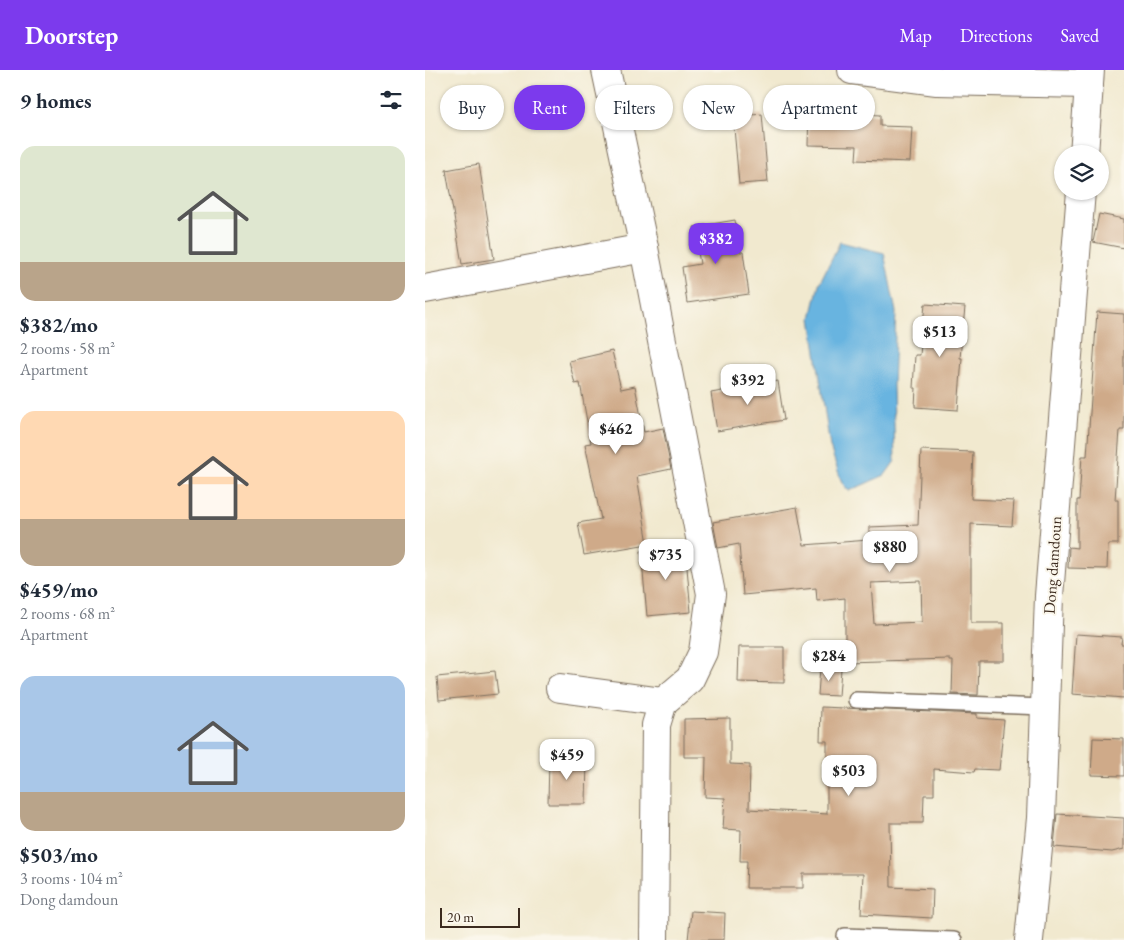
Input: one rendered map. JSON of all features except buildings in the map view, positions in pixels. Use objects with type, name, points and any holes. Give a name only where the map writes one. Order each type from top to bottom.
[{"type":"street","points":[[606,70],[644,248],[711,594],[703,652],[690,679],[663,702],[656,725],[654,940]]},
{"type":"street","points":[[852,70],[937,81],[1090,77],[1085,145]]},
{"type":"street","name":"Dong damdoun","points":[[1029,940],[1041,818],[1049,596],[1080,200]]},
{"type":"street","points":[[425,289],[644,248]]},
{"type":"street","points":[[560,688],[663,702]]},
{"type":"lane","points":[[856,700],[1045,707]]},
{"type":"lane","points":[[845,936],[954,940]]},
{"type":"water","points":[[840,242],[884,253],[896,312],[893,386],[895,461],[885,475],[849,491],[842,483],[830,447],[811,318],[819,284]]}]
